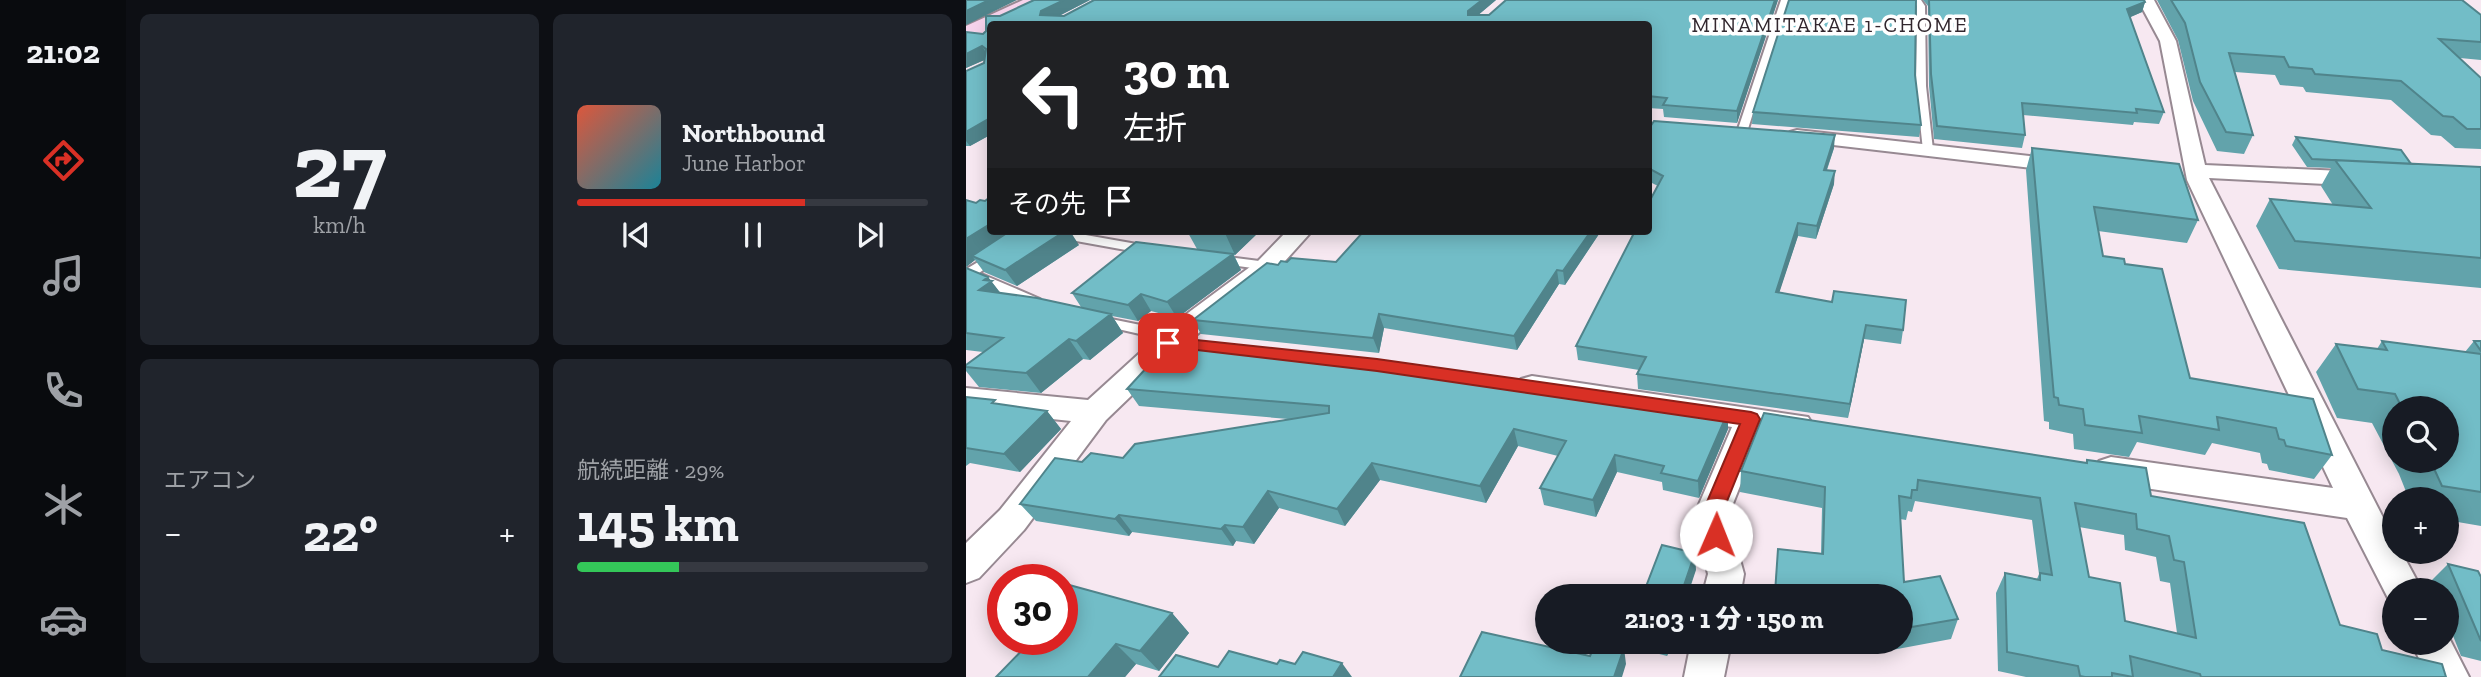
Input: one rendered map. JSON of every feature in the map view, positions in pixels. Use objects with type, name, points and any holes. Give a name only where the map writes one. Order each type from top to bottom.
[{"type":"street","points":[[996,21],[1040,0]]},
{"type":"street","points":[[2146,0],[2168,41],[2192,176],[2397,578]]},
{"type":"street","points":[[966,35],[987,25]]},
{"type":"street","points":[[966,35],[987,37]]},
{"type":"street","points":[[1715,130],[1928,150],[2081,168]]},
{"type":"street","points":[[2192,176],[2386,180]]},
{"type":"street","points":[[966,567],[1012,520],[1095,412],[1172,340],[1267,266],[1296,235]]},
{"type":"street","points":[[1172,340],[1208,347]]},
{"type":"street","points":[[1502,383],[1820,429]]},
{"type":"street","points":[[966,399],[1095,412]]},
{"type":"street","points":[[1724,584],[1726,574],[1711,516],[1751,419]]},
{"type":"street","points":[[2082,466],[2358,506]]},
{"type":"street","points":[[1703,677],[1708,654]]},
{"type":"street","points":[[2438,655],[2449,677]]},
{"type":"lane","points":[[1742,132],[1785,0]]},
{"type":"lane","points":[[1917,0],[1921,6],[1921,86],[1928,150]]},
{"type":"lane","points":[[1057,235],[1158,251]]},
{"type":"lane","points":[[1007,249],[973,271],[972,275],[1046,307]]},
{"type":"lane","points":[[1213,259],[1267,266]]},
{"type":"lane","points":[[1084,318],[1172,340]]},
{"type":"building","points":[[966,0],[989,0],[966,11]]},
{"type":"building","points":[[1034,0],[1064,0],[1041,11],[1040,15],[1064,16],[1094,0],[1482,0],[1468,11],[1468,15],[1489,15],[1506,0],[1775,0],[1737,111],[1663,105],[1667,98],[1652,96],[1652,21],[987,21],[987,120],[966,132],[966,71],[984,63],[986,49],[982,46],[966,54],[966,32],[983,34],[986,31],[986,16],[1000,16]]},
{"type":"building","points":[[1789,0],[1916,0],[1915,75],[1921,125],[1753,112]]},
{"type":"building","points":[[1929,0],[2144,0],[2145,2],[2127,9],[2164,112],[2136,109],[2137,113],[2022,103],[2025,135],[1937,126],[1931,74]]},
{"type":"building","points":[[2171,0],[2462,0],[2481,15],[2481,42],[2439,39],[2481,78],[2481,129],[2467,129],[2453,117],[2443,116],[2401,81],[2315,74],[2312,69],[2289,67],[2284,57],[2229,53],[2253,135],[2226,132],[2200,82],[2185,23]]},
{"type":"building","points":[[1654,121],[1835,135],[1824,170],[1835,171],[1817,226],[1798,223],[1776,292],[1832,302],[1834,291],[1906,300],[1903,330],[1866,325],[1850,404],[1637,374],[1646,357],[1576,346],[1633,235],[1652,235],[1652,197],[1663,176],[1652,170]]},
{"type":"building","points":[[2296,137],[2401,150],[2411,164],[2312,159]]},
{"type":"building","points":[[2032,148],[2179,164],[2198,220],[2094,207],[2103,256],[2124,259],[2125,264],[2162,269],[2190,378],[2313,399],[2332,455],[2286,446],[2284,440],[2279,439],[2276,428],[2217,417],[2219,430],[2139,416],[2142,433],[2085,425],[2083,409],[2059,405],[2058,398],[2054,397]]},
{"type":"building","points":[[2335,160],[2481,167],[2481,258],[2295,241],[2270,199],[2371,208]]},
{"type":"building","points":[[987,199],[987,226],[966,239],[966,200],[976,203]]},
{"type":"building","points":[[1004,235],[1059,235],[1005,270],[972,256]]},
{"type":"building","points":[[1360,235],[1588,235],[1563,271],[1557,270],[1514,336],[1379,314],[1373,338],[1193,320],[1267,263],[1278,265],[1291,258],[1336,262]]},
{"type":"building","points":[[1136,242],[1233,254],[1167,302],[1141,294],[1128,305],[1072,293]]},
{"type":"building","points":[[966,268],[988,277],[984,280],[992,281],[979,290],[1037,298],[1111,314],[1076,341],[1069,339],[1026,373],[966,367],[1003,338],[966,333]]},
{"type":"building","points":[[1172,340],[1370,361],[1524,383],[1608,401],[1621,401],[1623,397],[1728,412],[1698,481],[1661,473],[1664,466],[1615,455],[1593,500],[1540,488],[1566,441],[1514,429],[1480,486],[1372,463],[1337,509],[1268,491],[1243,527],[1225,525],[1221,529],[1119,515],[1115,519],[1020,504],[1055,458],[1082,462],[1091,453],[1123,458],[1135,444],[1329,413],[1329,406],[1127,389]]},
{"type":"building","points":[[2382,341],[2481,354],[2481,492],[2442,486],[2436,473],[2459,473],[2459,396],[2396,396],[2358,389],[2336,344],[2387,350]]},
{"type":"building","points":[[2474,341],[2481,341],[2481,351]]},
{"type":"building","points":[[966,397],[1047,411],[1004,454],[966,448]]},
{"type":"building","points":[[1764,413],[2087,463],[2087,460],[2146,468],[2151,496],[2304,523],[2340,625],[2377,634],[2382,655],[2403,655],[2442,664],[2446,677],[2201,677],[2200,674],[2130,656],[2133,677],[2112,673],[2112,677],[2085,677],[2080,676],[2078,666],[2007,652],[2005,573],[2040,580],[2040,573],[2052,575],[2040,498],[1918,480],[1917,490],[1912,490],[1911,498],[1899,496],[1904,582],[1940,576],[1958,619],[1913,627],[1913,584],[1776,584],[1778,549],[1823,554],[1825,487],[1741,471]],"holes":[[[2075,503],[2136,514],[2137,529],[2169,536],[2174,560],[2184,562],[2196,638],[2125,621],[2120,583],[2089,577]]]},
{"type":"building","points":[[1662,545],[1695,553],[1684,584],[1647,584]]},
{"type":"building","points":[[2448,564],[2478,571],[2481,577],[2481,641],[2459,590],[2459,578],[2454,578]]},
{"type":"building","points":[[1078,587],[1172,613],[1140,651],[1116,644],[1088,677],[996,677],[1017,655],[1078,655]]},
{"type":"building","points":[[1482,632],[1535,644],[1535,654],[1622,654],[1614,677],[1460,677]]},
{"type":"building","points":[[1229,651],[1277,664],[1280,660],[1295,664],[1303,652],[1342,663],[1333,677],[1159,677],[1176,655],[1218,667]]},
{"type":"district","name":"MINAMITAKAE 1-CHOME","points":[[1830,24]]},
{"type":"route","points":[[1168,343],[1377,365],[1751,419],[1711,516],[1716,535]]}]
